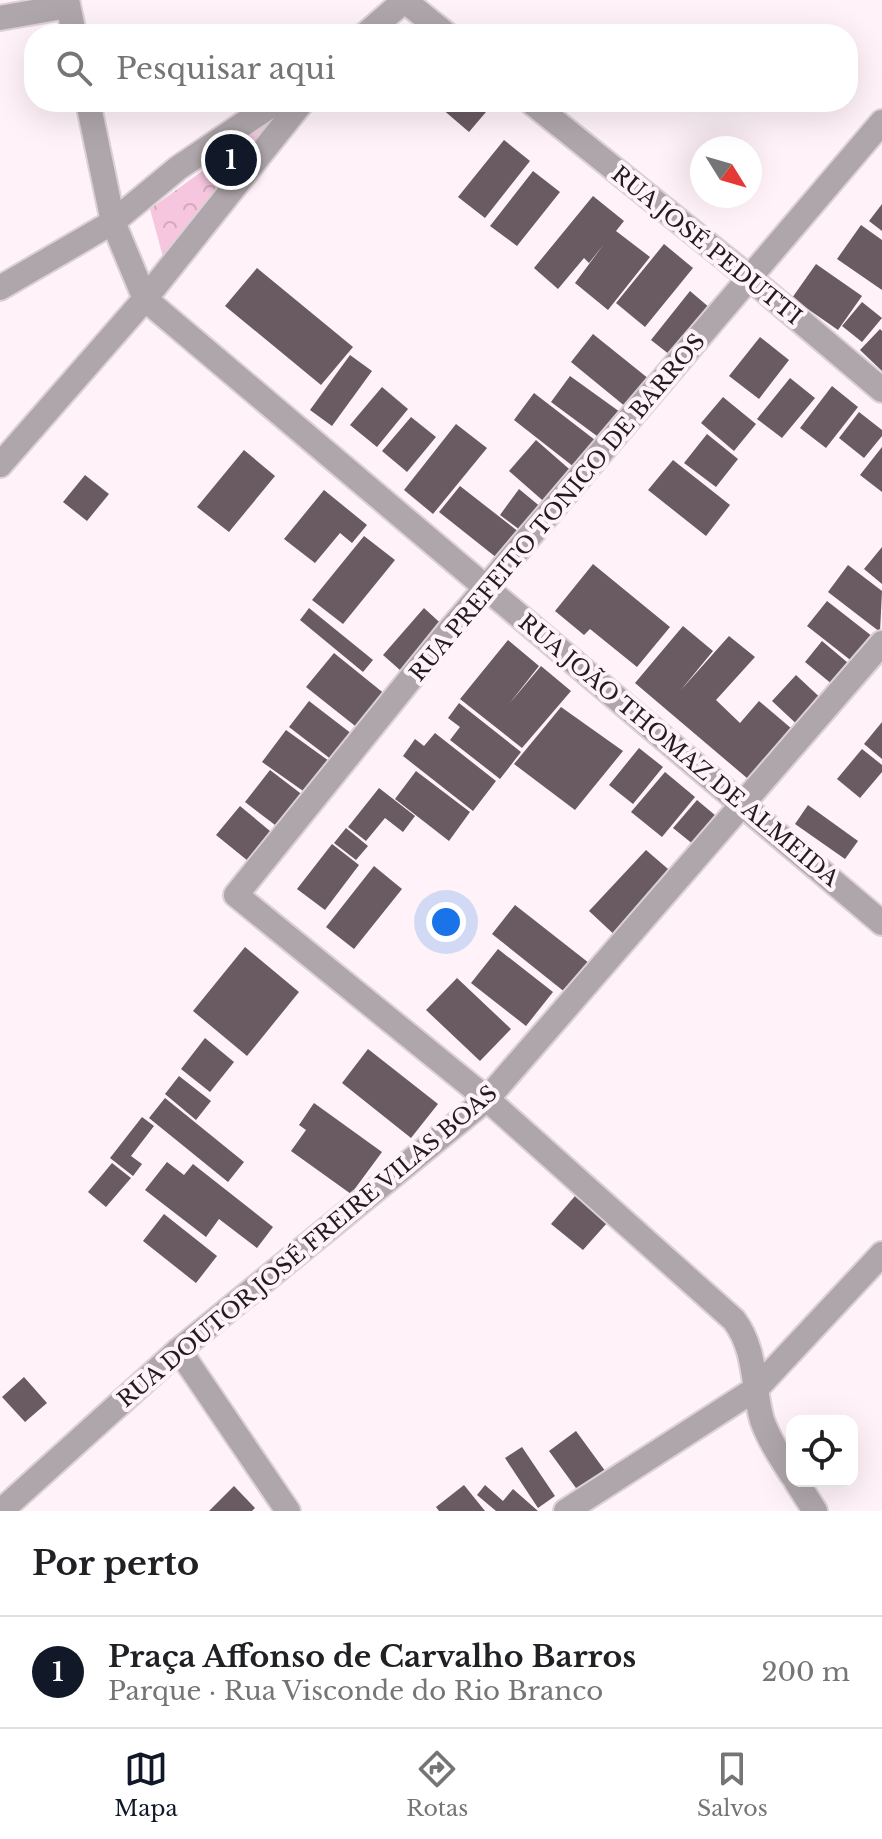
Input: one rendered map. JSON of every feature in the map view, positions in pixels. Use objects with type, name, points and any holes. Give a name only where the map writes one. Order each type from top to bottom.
[{"type":"street","points":[[377,24],[405,0],[434,24]]},
{"type":"street","points":[[0,18],[68,3],[72,24]]},
{"type":"street","points":[[90,112],[113,222],[145,299]]},
{"type":"street","points":[[0,288],[113,222],[178,168],[261,112]]},
{"type":"street","points":[[0,465],[145,299],[294,112]]},
{"type":"street","name":"RUA JOSÉ PEDUTTI","points":[[543,112],[751,279],[882,390]]},
{"type":"street","name":"RUA PREFEITO TONICO DE BARROS","points":[[487,1099],[236,895],[487,587],[882,122]]},
{"type":"street","name":"RUA JOÃO THOMAZ DE ALMEIDA","points":[[145,299],[882,923]]},
{"type":"street","name":"RUA DOUTOR JOSÉ FREIRE VILAS BOAS","points":[[1,1511],[179,1350],[487,1099],[882,643]]},
{"type":"street","points":[[487,1099],[734,1320],[745,1335],[752,1356],[763,1423],[786,1464]]},
{"type":"street","points":[[566,1511],[757,1388],[882,1254]]},
{"type":"street","points":[[179,1350],[288,1511]]},
{"type":"street","points":[[800,1487],[815,1511]]},
{"type":"green space","points":[[284,112],[284,112],[163,257],[150,209]]},
{"type":"building","points":[[446,112],[486,112],[469,132]]},
{"type":"building","points":[[504,140],[530,161],[485,218],[458,197]]},
{"type":"building","points":[[533,171],[560,192],[517,246],[490,226]]},
{"type":"building","points":[[593,196],[624,221],[616,231],[650,257],[608,310],[575,283],[604,244],[589,263],[584,258],[558,289],[534,268]]},
{"type":"building","points":[[882,204],[882,231],[869,221]]},
{"type":"building","points":[[861,225],[882,240],[882,290],[837,259]]},
{"type":"building","points":[[664,244],[693,268],[645,327],[616,303]]},
{"type":"building","points":[[816,264],[862,296],[838,330],[792,298]]},
{"type":"building","points":[[257,268],[353,347],[321,385],[225,306]]},
{"type":"building","points":[[690,291],[717,314],[679,362],[651,340]]},
{"type":"building","points":[[862,302],[882,318],[862,342],[842,326]]},
{"type":"building","points":[[880,329],[882,331],[882,371],[860,350]]},
{"type":"building","points":[[593,334],[649,379],[626,407],[571,362]]},
{"type":"building","points":[[760,337],[789,360],[759,399],[729,376]]},
{"type":"building","points":[[350,355],[372,371],[332,426],[310,410]]},
{"type":"building","points":[[570,376],[620,412],[601,439],[551,402]]},
{"type":"building","points":[[790,378],[815,398],[782,438],[757,419]]},
{"type":"building","points":[[832,386],[858,407],[826,448],[800,428]]},
{"type":"building","points":[[382,387],[408,409],[377,447],[350,425]]},
{"type":"building","points":[[534,393],[595,440],[574,467],[514,420]]},
{"type":"building","points":[[723,397],[756,424],[734,451],[701,423]]},
{"type":"building","points":[[859,412],[882,430],[882,436],[864,458],[839,438]]},
{"type":"building","points":[[411,417],[436,437],[407,472],[382,451]]},
{"type":"building","points":[[456,424],[487,448],[433,514],[404,490]]},
{"type":"building","points":[[707,434],[738,459],[716,487],[684,463]]},
{"type":"building","points":[[536,440],[576,475],[549,506],[509,471]]},
{"type":"building","points":[[882,447],[882,492],[860,475]]},
{"type":"building","points":[[244,450],[275,476],[229,532],[197,507]]},
{"type":"building","points":[[673,460],[730,505],[706,536],[648,490]]},
{"type":"building","points":[[85,475],[109,494],[87,521],[63,502]]},
{"type":"building","points":[[460,486],[524,536],[502,562],[439,512]]},
{"type":"building","points":[[519,489],[548,513],[528,536],[500,515]]},
{"type":"building","points":[[324,490],[367,525],[352,543],[340,533],[315,563],[284,539]]},
{"type":"building","points":[[364,536],[395,560],[343,624],[312,600]]},
{"type":"building","points":[[882,547],[882,584],[864,569]]},
{"type":"building","points":[[593,564],[670,627],[637,667],[590,629],[584,635],[555,611]]},
{"type":"building","points":[[848,565],[882,591],[880,632],[828,592]]},
{"type":"building","points":[[827,601],[877,640],[858,666],[807,626]]},
{"type":"building","points":[[309,608],[373,660],[363,672],[300,620]]},
{"type":"building","points":[[424,608],[449,631],[409,678],[383,655]]},
{"type":"building","points":[[683,626],[713,651],[680,691],[729,636],[755,657],[716,700],[740,723],[759,701],[792,729],[754,784],[635,683]]},
{"type":"building","points":[[508,640],[539,666],[509,704],[541,666],[571,691],[522,748],[460,699]]},
{"type":"building","points":[[822,641],[854,668],[838,689],[805,662]]},
{"type":"building","points":[[334,653],[386,695],[359,729],[306,687]]},
{"type":"building","points":[[796,675],[827,704],[803,730],[772,701]]},
{"type":"building","points":[[309,701],[352,734],[332,760],[289,727]]},
{"type":"building","points":[[459,703],[521,752],[500,779],[450,740],[460,727],[448,718]]},
{"type":"building","points":[[561,707],[623,751],[575,810],[514,764]]},
{"type":"building","points":[[882,722],[882,759],[864,744]]},
{"type":"building","points":[[286,730],[329,761],[306,793],[262,762]]},
{"type":"building","points":[[435,733],[496,781],[473,811],[403,756],[415,739],[424,746]]},
{"type":"building","points":[[639,748],[663,767],[633,804],[609,785]]},
{"type":"building","points":[[862,749],[882,765],[882,772],[860,798],[837,779]]},
{"type":"building","points":[[270,770],[304,796],[279,828],[245,802]]},
{"type":"building","points":[[416,771],[470,812],[449,841],[395,799]]},
{"type":"building","points":[[665,772],[695,797],[662,837],[631,812]]},
{"type":"building","points":[[379,788],[415,816],[403,832],[385,818],[366,841],[348,827]]},
{"type":"building","points":[[697,800],[722,821],[699,849],[673,828]]},
{"type":"building","points":[[808,805],[858,841],[845,859],[795,824]]},
{"type":"building","points":[[240,806],[276,836],[253,865],[216,835]]},
{"type":"building","points":[[346,828],[368,846],[356,860],[334,843]]},
{"type":"building","points":[[332,844],[359,865],[325,910],[297,889]]},
{"type":"building","points":[[646,850],[675,875],[619,939],[589,911]]},
{"type":"building","points":[[374,866],[402,889],[354,949],[326,927]]},
{"type":"building","points":[[515,905],[589,963],[566,993],[492,934]]},
{"type":"building","points":[[245,947],[299,992],[247,1056],[193,1011]]},
{"type":"building","points":[[498,949],[553,992],[526,1026],[471,983]]},
{"type":"building","points":[[457,978],[511,1029],[480,1061],[426,1010]]},
{"type":"building","points":[[205,1038],[234,1062],[210,1092],[181,1069]]},
{"type":"building","points":[[368,1049],[438,1104],[411,1138],[342,1083]]},
{"type":"building","points":[[179,1076],[211,1101],[196,1120],[165,1094]]},
{"type":"building","points":[[165,1098],[244,1162],[228,1182],[149,1118]]},
{"type":"building","points":[[314,1103],[382,1152],[351,1194],[291,1151],[306,1130],[299,1125]]},
{"type":"building","points":[[142,1117],[154,1126],[131,1156],[142,1164],[133,1176],[110,1158]]},
{"type":"building","points":[[167,1162],[184,1175],[193,1164],[273,1227],[257,1248],[219,1219],[206,1237],[145,1190]]},
{"type":"building","points":[[112,1163],[131,1178],[106,1207],[88,1192]]},
{"type":"building","points":[[575,1196],[607,1223],[583,1250],[551,1224]]},
{"type":"building","points":[[164,1214],[217,1256],[196,1283],[143,1241]]},
{"type":"building","points":[[24,1377],[47,1403],[25,1422],[2,1397]]},
{"type":"building","points":[[576,1431],[611,1479],[584,1499],[549,1451]]},
{"type":"building","points":[[522,1447],[555,1496],[538,1508],[505,1458]]},
{"type":"building","points":[[464,1485],[485,1511],[439,1511],[436,1507]]},
{"type":"building","points":[[485,1485],[503,1501],[513,1489],[538,1511],[496,1511],[477,1495]]},
{"type":"building","points":[[234,1486],[255,1508],[252,1511],[209,1511]]},
{"type":"place","name":"Praça Affonso de Carvalho Barros","points":[[231,160]]}]
